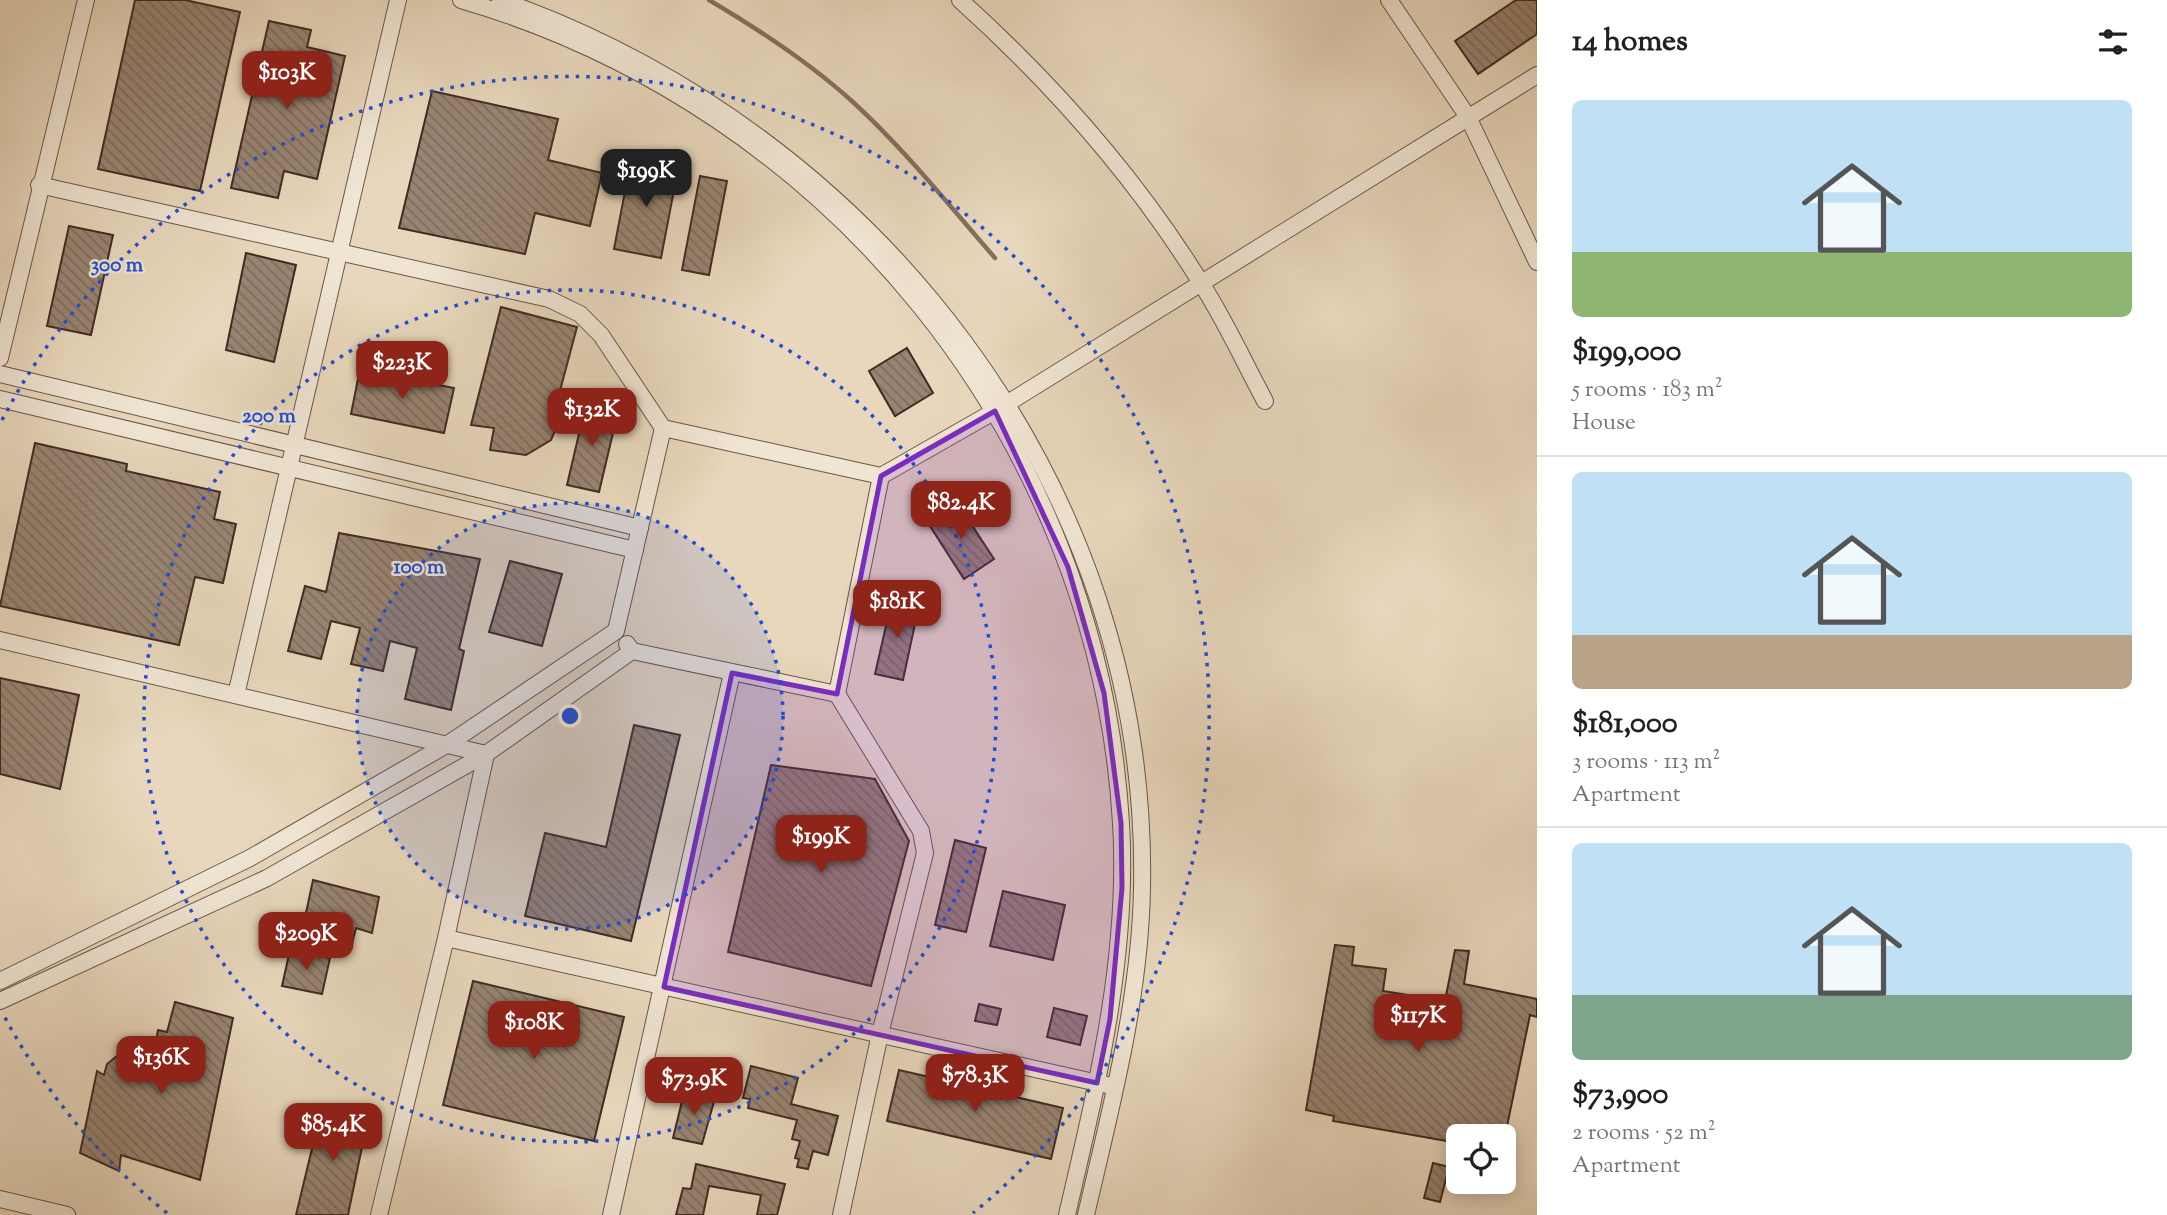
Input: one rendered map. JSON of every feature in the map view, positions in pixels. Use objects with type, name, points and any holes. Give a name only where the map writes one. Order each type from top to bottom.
[{"type":"street","points":[[0,358],[39,185],[86,0]]},
{"type":"street","points":[[236,695],[398,0]]},
{"type":"street","points":[[460,0],[575,41],[665,80]]},
{"type":"street","points":[[500,0],[580,30],[735,117],[794,169],[903,284],[936,324],[1000,408],[1058,499],[1085,561],[1123,689],[1141,821],[1142,888],[1130,1022],[1086,1215]]},
{"type":"street","points":[[960,0],[1086,126],[1140,195],[1202,284],[1265,401]]},
{"type":"street","points":[[1389,0],[1468,117],[1537,262]]},
{"type":"street","points":[[39,185],[549,299],[580,314],[601,335],[663,428],[881,476],[1000,408],[1537,75]]},
{"type":"street","points":[[0,374],[640,528]]},
{"type":"street","points":[[0,399],[635,550]]},
{"type":"street","points":[[1000,408],[1068,567],[1104,693],[1115,757],[1121,823],[1122,888],[1117,967],[1097,1083],[1067,1215]]},
{"type":"street","points":[[0,981],[250,858],[448,744],[616,631],[663,428]]},
{"type":"street","points":[[842,1215],[880,1034],[925,853],[925,842],[837,694],[881,476]]},
{"type":"street","points":[[616,631],[632,651],[837,694]]},
{"type":"street","points":[[0,640],[486,754]]},
{"type":"street","points":[[0,1002],[267,878],[486,754],[632,651]]},
{"type":"street","points":[[611,1215],[732,673]]},
{"type":"street","points":[[379,1215],[446,938],[486,754]]},
{"type":"street","points":[[446,938],[1116,1087]]},
{"type":"street","points":[[1076,1178],[1095,1179]]},
{"type":"street","points":[[0,1199],[67,1215]]},
{"type":"highlighted area","points":[[995,411],[1068,567],[1104,693],[1121,823],[1122,888],[1110,1019],[1097,1083],[664,987],[732,673],[837,694],[881,476]]},
{"type":"building","points":[[135,0],[185,0],[240,12],[200,191],[98,169]]},
{"type":"building","points":[[1516,0],[1537,0],[1537,34],[1478,74],[1455,41]]},
{"type":"building","points":[[269,21],[311,30],[307,47],[345,56],[317,179],[284,171],[278,198],[231,188]]},
{"type":"building","points":[[432,91],[558,119],[548,160],[602,173],[590,226],[535,213],[525,254],[399,228]]},
{"type":"building","points":[[631,160],[678,169],[661,258],[614,249]]},
{"type":"building","points":[[700,176],[727,181],[709,275],[682,270]]},
{"type":"building","points":[[69,226],[113,235],[91,335],[47,326]]},
{"type":"building","points":[[246,253],[296,265],[274,362],[226,350]]},
{"type":"building","points":[[501,307],[577,327],[557,402],[560,419],[551,440],[526,455],[490,450],[494,428],[471,425]]},
{"type":"building","points":[[907,348],[933,393],[895,416],[869,371]]},
{"type":"building","points":[[360,369],[454,388],[444,433],[351,414]]},
{"type":"building","points":[[586,404],[618,412],[599,492],[567,485]]},
{"type":"building","points":[[35,443],[127,464],[126,471],[220,492],[214,519],[236,524],[223,583],[195,577],[179,645],[0,606]]},
{"type":"building","points":[[958,504],[994,559],[964,579],[928,523]]},
{"type":"building","points":[[339,533],[480,559],[459,649],[464,651],[451,710],[405,699],[417,648],[390,641],[383,671],[351,664],[360,628],[331,621],[321,659],[288,651],[305,586],[326,592]]},
{"type":"building","points":[[510,561],[562,574],[542,646],[489,632]]},
{"type":"building","points":[[892,600],[919,605],[903,680],[875,674]]},
{"type":"building","points":[[0,678],[79,695],[60,789],[0,774]]},
{"type":"building","points":[[634,725],[680,735],[631,941],[525,916],[545,833],[606,847]]},
{"type":"building","points":[[771,765],[875,779],[909,841],[871,986],[728,952]]},
{"type":"building","points":[[955,840],[986,848],[966,932],[935,925]]},
{"type":"building","points":[[313,880],[379,897],[372,933],[356,928],[352,944],[316,933],[320,916],[306,913]]},
{"type":"building","points":[[1003,891],[1065,905],[1053,960],[990,946]]},
{"type":"building","points":[[1335,945],[1354,947],[1352,965],[1386,969],[1383,991],[1445,1001],[1455,950],[1469,951],[1464,984],[1537,999],[1537,1017],[1530,1015],[1507,1124],[1446,1124],[1446,1141],[1333,1121],[1334,1116],[1306,1110]]},
{"type":"building","points":[[290,950],[330,958],[322,994],[282,986]]},
{"type":"building","points":[[473,981],[624,1017],[594,1141],[443,1105]]},
{"type":"building","points":[[175,1002],[233,1018],[200,1180],[121,1155],[119,1171],[80,1153],[97,1071],[104,1075],[107,1064],[128,1047],[156,1042],[158,1030],[167,1032]]},
{"type":"building","points":[[979,1004],[1001,1009],[997,1025],[975,1021]]},
{"type":"building","points":[[1054,1008],[1087,1016],[1080,1045],[1047,1037]]},
{"type":"building","points":[[751,1066],[798,1078],[791,1104],[838,1116],[828,1155],[813,1151],[808,1169],[797,1167],[799,1159],[795,1158],[800,1141],[792,1139],[797,1120],[748,1108],[750,1099],[743,1098]]},
{"type":"building","points":[[899,1070],[1063,1108],[1051,1159],[887,1121]]},
{"type":"building","points":[[685,1089],[715,1098],[702,1144],[673,1138]]},
{"type":"building","points":[[322,1107],[369,1113],[348,1215],[296,1215]]},
{"type":"building","points":[[1433,1163],[1446,1166],[1440,1202],[1424,1198]]},
{"type":"building","points":[[696,1164],[785,1184],[777,1215],[757,1215],[761,1195],[709,1186],[703,1215],[676,1215],[683,1188],[691,1189]]},
{"type":"waterway","points":[[709,0],[784,48],[854,103],[909,159],[995,258]]}]
